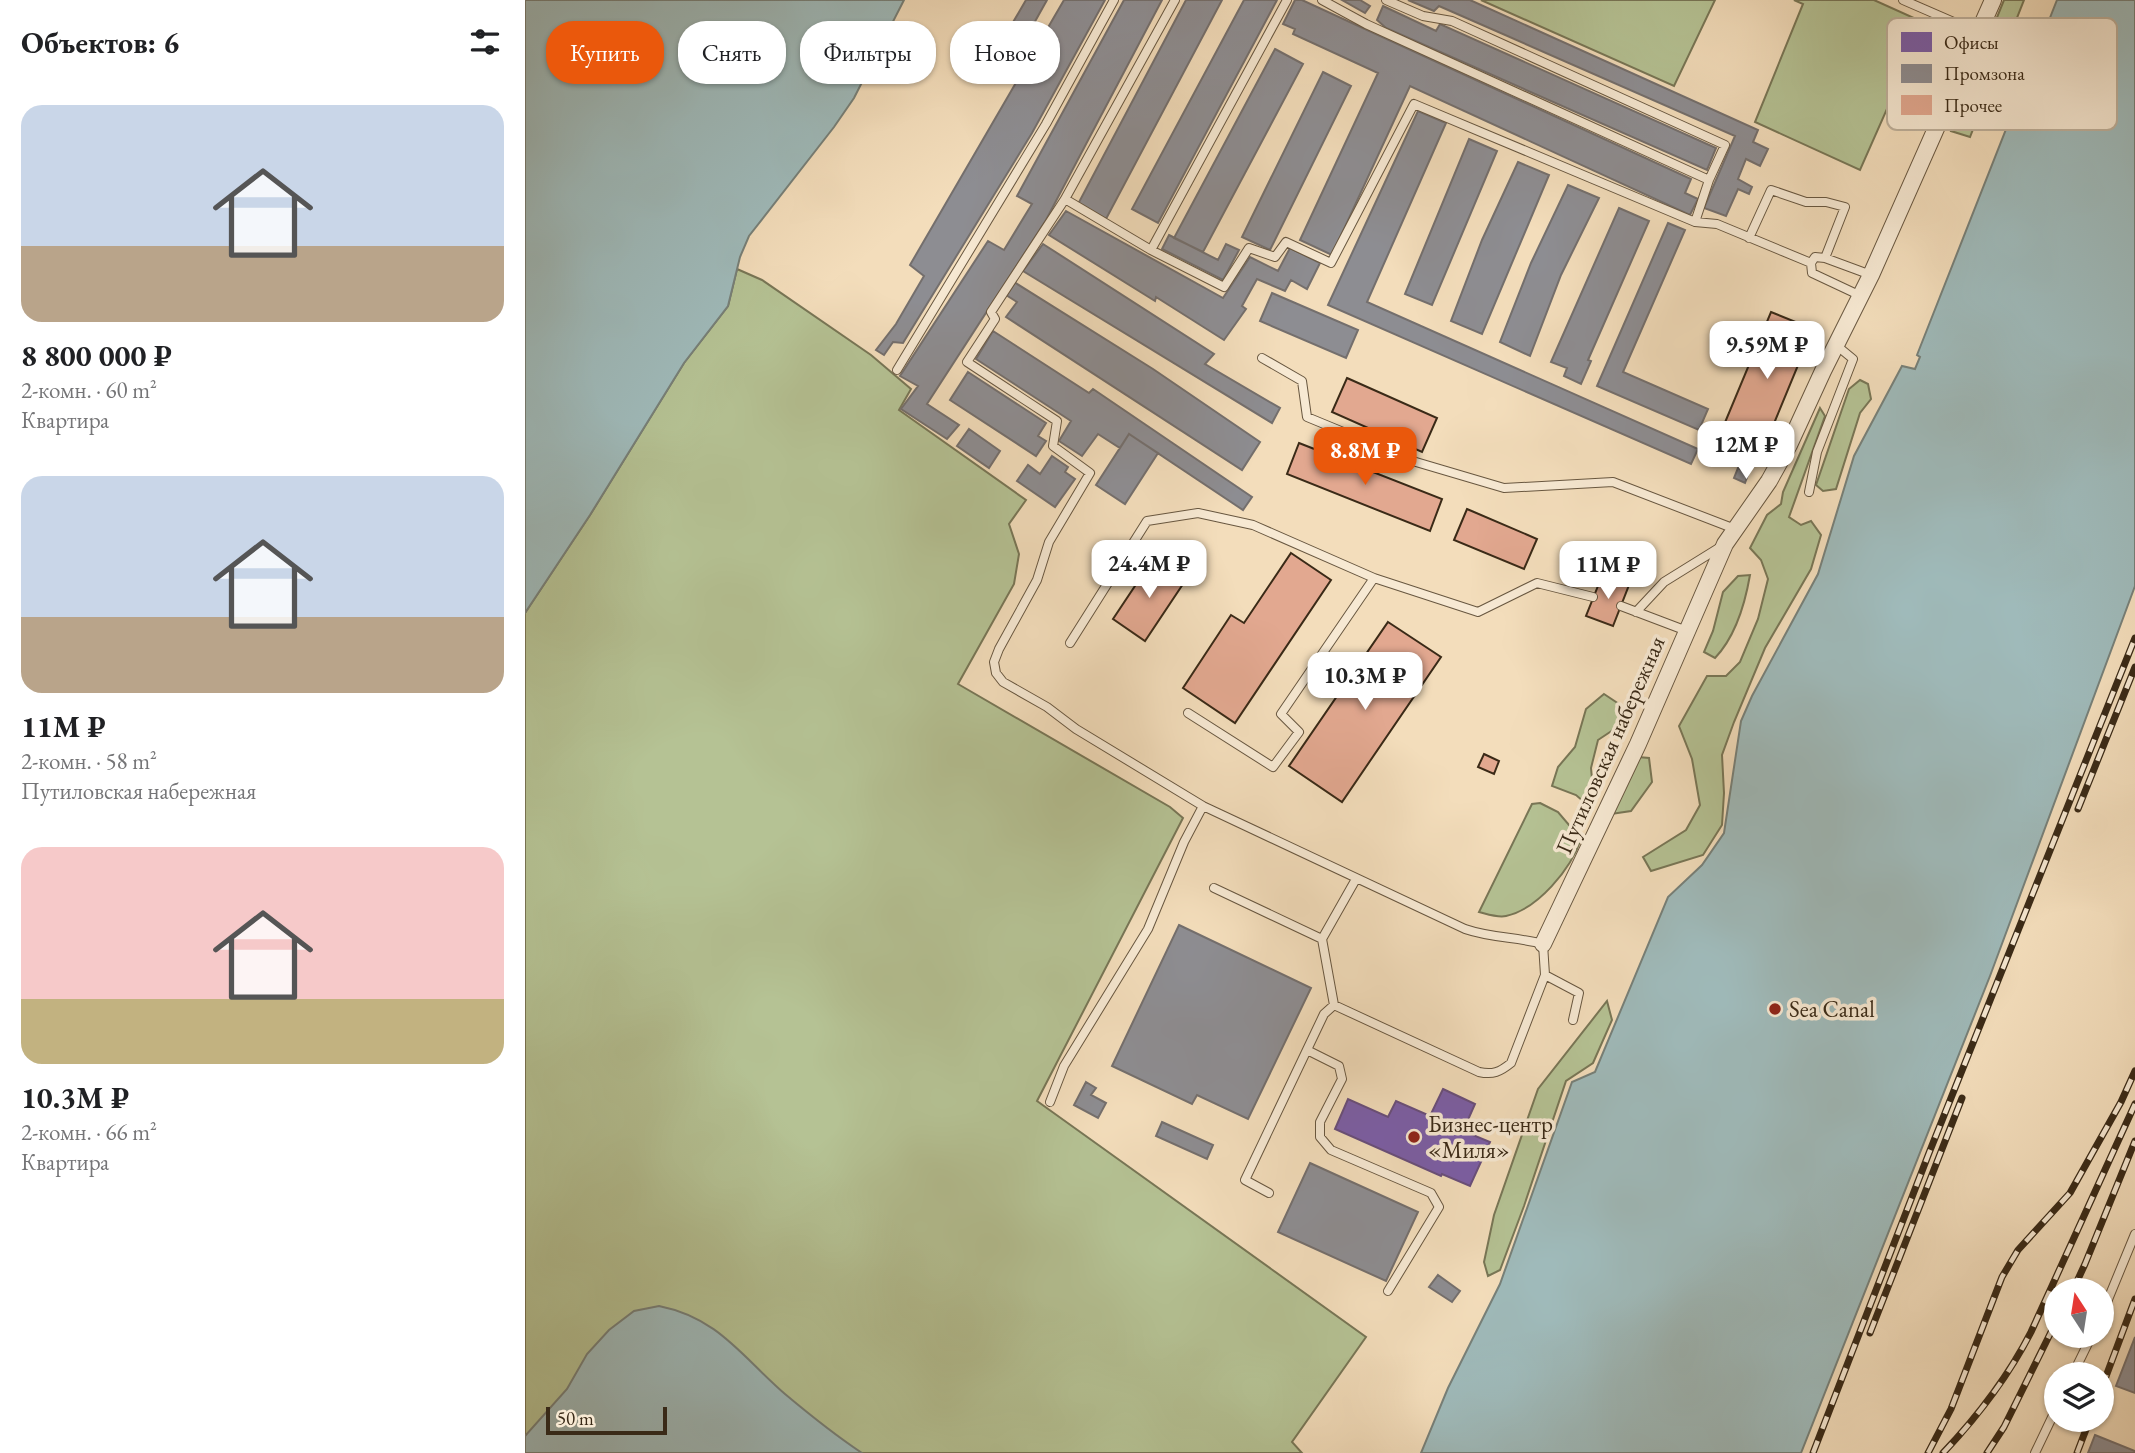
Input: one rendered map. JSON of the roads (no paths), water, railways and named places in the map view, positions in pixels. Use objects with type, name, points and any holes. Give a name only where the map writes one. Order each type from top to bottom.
[{"type":"street","name":"Путиловская набережная","points":[[1985,18],[1993,0]]},
{"type":"street","name":"Путиловская набережная","points":[[1543,944],[1638,744],[1725,544],[1789,445],[1871,275],[1936,130]]},
{"type":"lane","points":[[897,370],[1046,124],[1114,0]]},
{"type":"lane","points":[[1175,0],[1065,199],[991,312],[995,319],[967,362],[1057,421],[1053,446],[1090,473],[1049,542],[1037,580],[994,662],[996,673],[1003,682],[1203,806],[1356,879],[1485,936],[1526,939],[1543,944],[1545,975],[1511,1063],[1492,1074],[1479,1072],[1334,1005]]},
{"type":"lane","points":[[1151,250],[1287,0]]},
{"type":"lane","points":[[1322,0],[1366,24],[1709,180]]},
{"type":"lane","points":[[1386,0],[1423,16],[1452,20],[1725,145],[1709,180],[1695,222]]},
{"type":"lane","points":[[1903,0],[1919,3],[1949,18]]},
{"type":"lane","points":[[1065,199],[1151,250],[1224,287],[1249,248],[1275,257],[1286,242],[1331,263],[1414,104],[1695,222],[1717,224],[1811,263]]},
{"type":"lane","points":[[1749,238],[1771,190],[1806,202],[1825,202],[1845,207],[1825,258]]},
{"type":"lane","points":[[1861,296],[1812,273],[1811,263],[1815,257],[1825,258],[1871,275]]},
{"type":"lane","points":[[1809,492],[1817,452],[1853,359],[1836,345]]},
{"type":"lane","points":[[1262,358],[1302,381],[1307,417],[1416,462],[1504,488],[1612,482],[1736,530]]},
{"type":"lane","points":[[1070,643],[1147,521],[1198,513],[1253,525],[1374,578],[1478,612],[1537,583],[1593,597]]},
{"type":"lane","points":[[1636,612],[1664,582],[1725,544]]},
{"type":"lane","points":[[1188,713],[1273,767],[1299,732],[1281,714],[1374,578]]},
{"type":"lane","points":[[1621,606],[1687,631]]},
{"type":"lane","points":[[1050,1102],[1064,1066],[1147,929],[1184,842],[1203,806]]},
{"type":"lane","points":[[1334,1005],[1322,939],[1356,879]]},
{"type":"lane","points":[[1214,888],[1322,939]]},
{"type":"lane","points":[[1545,975],[1579,993],[1573,1020]]},
{"type":"lane","points":[[1269,1193],[1245,1180],[1324,1014],[1334,1005]]},
{"type":"lane","points":[[1307,1050],[1339,1066],[1342,1079],[1320,1122],[1320,1137],[1331,1150],[1431,1193],[1439,1207],[1388,1291]]},
{"type":"lane","points":[[2114,1285],[2135,1234]]},
{"type":"lane","points":[[2035,1453],[2045,1432]]},
{"type":"water","points":[[525,0],[904,0],[893,21],[800,21],[800,84],[861,84],[834,127],[749,236],[740,257],[728,306],[684,363],[590,515],[525,613]]},
{"type":"water","name":"Sea Canal","points":[[2057,0],[2135,0],[2135,586],[1990,976],[1801,1453],[1421,1453],[1448,1388],[1500,1284],[1572,1082],[1595,1072],[1668,897],[1702,865],[1724,833],[1741,721],[1818,574],[1854,456],[1902,366],[1915,369],[1920,357],[1917,355],[2006,130],[2117,130],[2117,18],[2050,18]]},
{"type":"water","points":[[659,1306],[680,1312],[714,1329],[785,1394],[862,1453],[525,1453],[525,1436],[567,1389],[587,1354],[609,1330],[634,1311]]},
{"type":"railway","points":[[1813,1453],[1929,1153],[2135,638]]},
{"type":"railway","points":[[2078,809],[2135,667]]},
{"type":"railway","points":[[1928,1453],[1951,1409],[2002,1277],[2018,1250],[2070,1193],[2121,1102],[2135,1071]]},
{"type":"railway","points":[[1870,1333],[1962,1098]]},
{"type":"railway","points":[[1943,1453],[1991,1395],[2022,1349],[2135,1104]]},
{"type":"railway","points":[[2079,1278],[2135,1141]]},
{"type":"railway","points":[[2111,1362],[2135,1299]]},
{"type":"railway","points":[[1987,1453],[2004,1427],[2044,1346]]},
{"type":"railway","points":[[2077,1453],[2085,1432]]},
{"type":"place","name":"Sea Canal","points":[[1775,1009]]},
{"type":"place","name":"Бизнес-центр «Миля»","points":[[1414,1137]]}]
